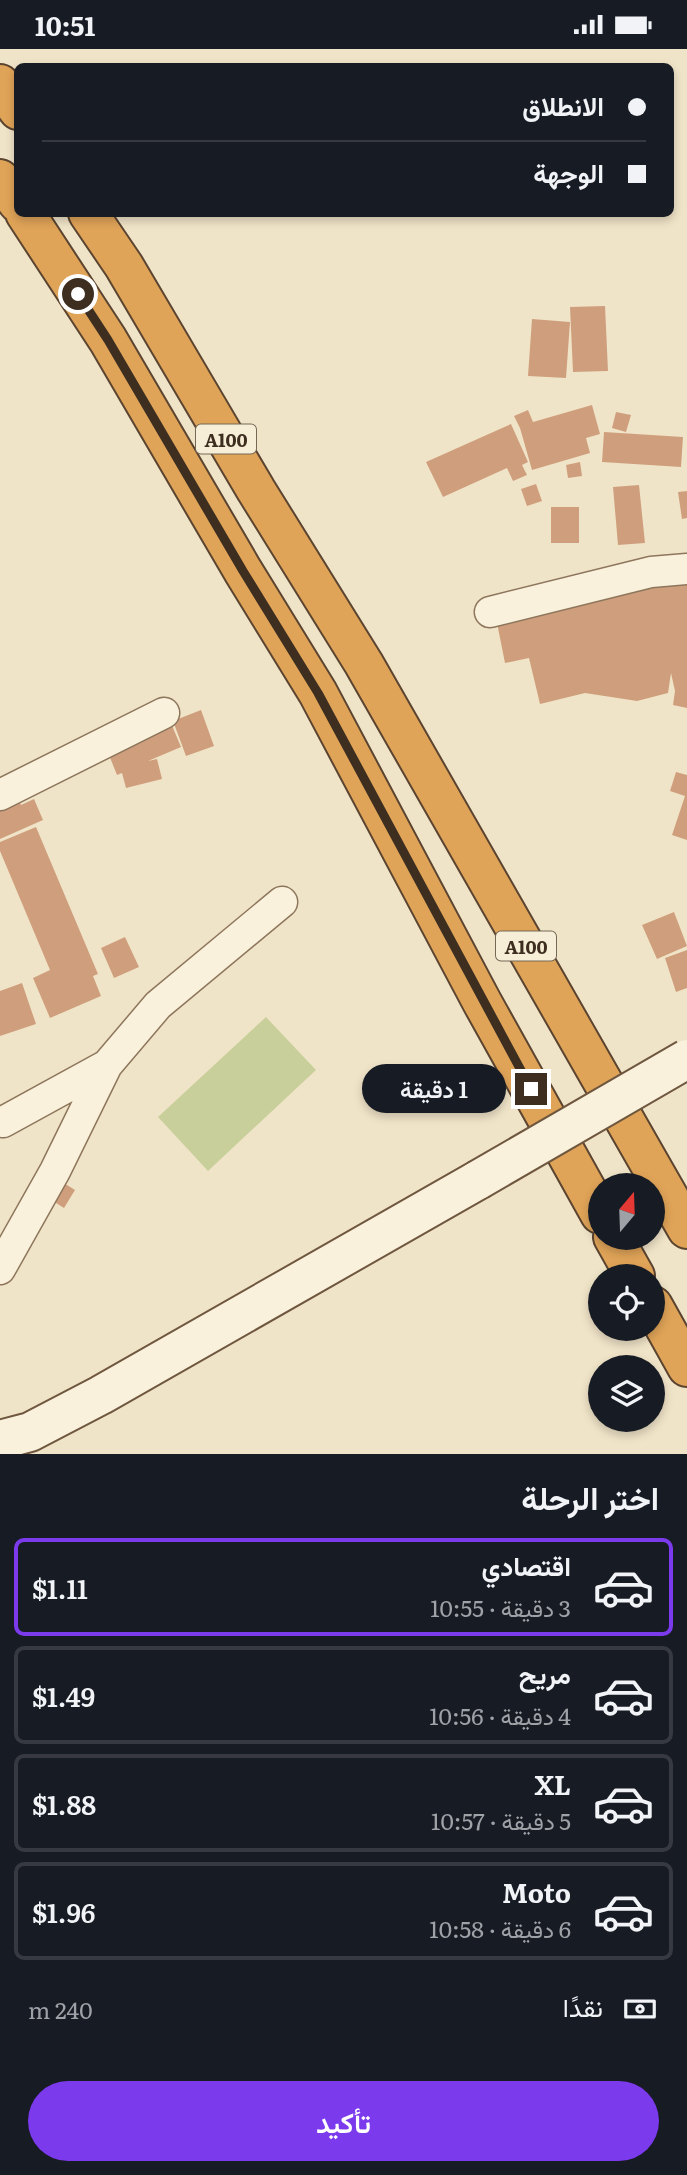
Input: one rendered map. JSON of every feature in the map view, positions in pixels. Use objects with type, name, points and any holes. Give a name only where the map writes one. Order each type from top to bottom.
[{"type":"highway","points":[[0,84],[14,104]]},
{"type":"highway","points":[[0,179],[14,198]]},
{"type":"highway","name":"A100","points":[[28,217],[108,340],[318,693],[476,990],[588,1192]]},
{"type":"highway","name":"A100","points":[[91,217],[124,267],[256,490],[364,664],[687,1229]]},
{"type":"highway","points":[[665,1328],[687,1367]]},
{"type":"main road","points":[[0,1440],[30,1432],[101,1395],[687,1059]]},
{"type":"street","points":[[490,612],[651,572],[687,569]]},
{"type":"street","points":[[0,795],[164,713]]},
{"type":"street","points":[[0,1269],[55,1171],[107,1065],[158,1005],[282,902]]},
{"type":"street","points":[[1,1122],[107,1065]]},
{"type":"green space","points":[[266,1017],[316,1070],[208,1171],[158,1117]]},
{"type":"building","points":[[605,306],[608,371],[573,372],[570,307]]},
{"type":"building","points":[[532,319],[570,322],[566,378],[528,376]]},
{"type":"building","points":[[592,405],[600,434],[586,438],[590,453],[532,470],[514,416],[528,410],[533,422]]},
{"type":"building","points":[[616,412],[631,415],[626,432],[612,428]]},
{"type":"building","points":[[511,424],[528,462],[522,465],[527,475],[513,481],[507,468],[443,497],[426,462]]},
{"type":"building","points":[[604,432],[683,437],[681,467],[602,462]]},
{"type":"building","points":[[580,462],[582,476],[568,478],[566,465]]},
{"type":"building","points":[[536,484],[542,501],[527,506],[521,489]]},
{"type":"building","points":[[639,485],[645,543],[618,545],[613,487]]},
{"type":"building","points":[[687,491],[687,518],[682,519],[678,492]]},
{"type":"building","points":[[551,507],[579,507],[579,543],[551,543]]},
{"type":"building","points":[[650,558],[687,564],[687,708],[673,705],[675,691],[671,673],[668,693],[637,701],[585,693],[540,704],[529,658],[505,663],[497,623],[505,606],[507,592]]},
{"type":"building","points":[[201,710],[214,746],[186,756],[173,721]]},
{"type":"building","points":[[171,723],[181,747],[148,761],[157,759],[162,779],[126,788],[122,773],[117,775],[107,750]]},
{"type":"building","points":[[676,772],[687,775],[687,840],[672,835],[685,796],[670,791]]},
{"type":"building","points":[[13,785],[21,805],[34,799],[43,820],[0,839],[0,791]]},
{"type":"building","points":[[36,827],[98,974],[93,976],[101,996],[50,1018],[33,978],[50,970],[0,851],[0,842]]},
{"type":"building","points":[[674,912],[687,946],[657,959],[642,925]]},
{"type":"building","points":[[125,937],[139,967],[114,978],[101,948]]},
{"type":"building","points":[[687,950],[687,988],[676,992],[665,958]]},
{"type":"building","points":[[22,983],[36,1024],[0,1036],[0,991]]},
{"type":"building","points":[[59,1180],[75,1190],[64,1208],[48,1198]]},
{"type":"route","points":[[78,294],[318,693],[531,1089]]}]
